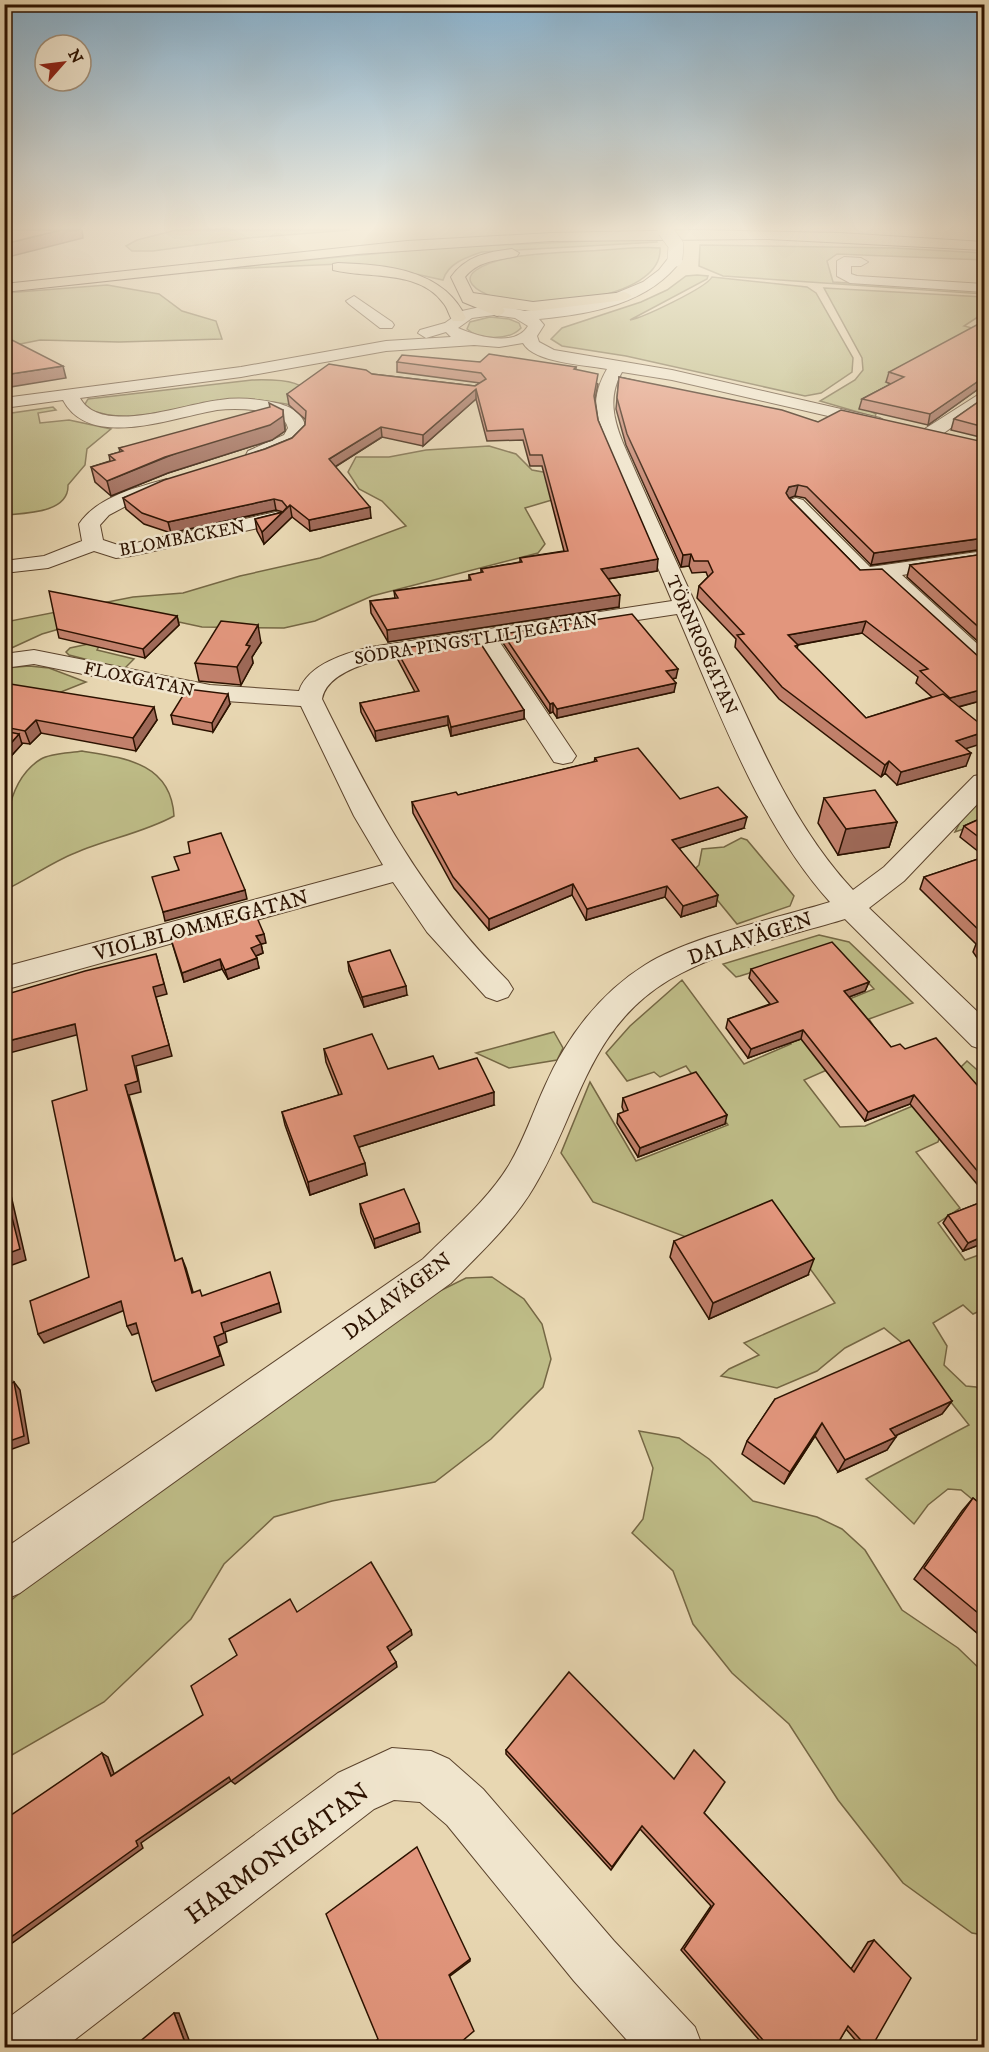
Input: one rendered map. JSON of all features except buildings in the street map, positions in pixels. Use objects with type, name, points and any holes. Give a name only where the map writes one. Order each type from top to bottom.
[{"type":"street","points":[[404,326],[410,326]]},
{"type":"street","points":[[357,358],[386,346],[410,326]]},
{"type":"street","points":[[455,326],[455,334],[477,341],[498,352]]},
{"type":"street","points":[[534,326],[531,334],[532,345],[549,354],[615,369]]},
{"type":"street","points":[[386,346],[477,341],[503,342],[549,326]]},
{"type":"street","points":[[4,403],[357,358],[498,352],[696,382],[954,438]]},
{"type":"street","name":"TÖRNROSGATAN","points":[[615,369],[605,387],[602,401],[624,469],[762,777],[801,844],[850,907],[984,1036]]},
{"type":"street","points":[[69,395],[74,408],[81,413],[116,422],[142,421],[232,404],[271,408],[293,418],[297,428],[291,439],[280,446],[240,460]]},
{"type":"street","points":[[930,434],[984,396]]},
{"type":"street","name":"BLOMBACKEN","points":[[182,479],[131,497],[102,511],[89,524],[93,544],[116,552],[131,550],[276,518]]},
{"type":"street","points":[[796,504],[984,662]]},
{"type":"street","points":[[7,567],[48,562],[93,544]]},
{"type":"street","points":[[876,573],[984,557]]},
{"type":"street","name":"SÖDRA PINGSTLILJEGATAN","points":[[310,699],[312,688],[319,680],[350,659],[684,606]]},
{"type":"street","points":[[484,636],[563,756]]},
{"type":"street","name":"FLOXGATAN","points":[[4,661],[34,657],[150,682],[245,699],[310,699]]},
{"type":"street","points":[[310,699],[398,871],[450,941],[497,989]]},
{"type":"street","points":[[850,907],[894,874],[984,782]]},
{"type":"street","name":"VIOLBLOMMEGATAN","points":[[4,979],[398,871]]},
{"type":"street","name":"DALAVÄGEN","points":[[4,1577],[437,1271],[494,1213],[521,1177],[536,1149],[563,1084],[592,1032],[627,996],[656,973],[694,954],[850,907]]},
{"type":"street","name":"HARMONIGATAN","points":[[16,2048],[356,1791],[392,1774],[431,1777],[465,1807],[594,1961],[674,2048]]},
{"type":"shaded area","points":[[5,326],[218,326],[222,339],[119,342],[40,340],[5,347]]},
{"type":"shaded area","points":[[468,326],[520,326],[521,328],[502,337],[486,337],[467,329]]},
{"type":"shaded area","points":[[569,326],[835,326],[853,358],[852,372],[821,393],[805,396],[626,356],[562,346],[551,339],[562,328]]},
{"type":"shaded area","points":[[844,326],[964,326],[976,329],[886,382],[896,386],[872,412],[876,414],[875,417],[820,401],[855,380],[863,370],[862,358]]},
{"type":"shaded area","points":[[252,380],[295,383],[311,393],[326,410],[236,399],[143,415],[124,416],[87,409],[85,404],[88,399]]},
{"type":"shaded area","points":[[53,407],[56,410],[38,413],[40,423],[69,420],[111,429],[87,449],[85,465],[68,485],[62,501],[45,510],[5,515],[5,414]]},
{"type":"shaded area","points":[[489,446],[516,454],[532,470],[554,474],[562,497],[525,508],[545,544],[538,553],[372,596],[315,621],[284,628],[202,627],[151,616],[73,625],[42,634],[5,651],[5,622],[133,597],[183,593],[240,576],[320,558],[406,526],[382,501],[359,489],[348,472],[356,457],[389,457],[426,450]]},
{"type":"shaded area","points":[[102,641],[97,650],[134,659],[124,669],[69,655],[66,652],[70,648]]},
{"type":"shaded area","points":[[29,666],[49,668],[86,682],[51,696],[5,693],[5,668]]},
{"type":"shaded area","points":[[82,751],[129,761],[155,774],[164,784],[171,798],[174,816],[66,857],[5,890],[4,855],[7,818],[18,784],[28,770],[41,759],[55,754]]},
{"type":"shaded area","points":[[984,794],[984,822],[955,832],[963,817]]},
{"type":"shaded area","points":[[741,838],[747,840],[794,896],[790,906],[737,924],[705,885],[696,868],[699,865],[702,849],[724,847]]},
{"type":"shaded area","points":[[819,935],[849,942],[913,1003],[869,1019],[880,1036],[845,1062],[804,1080],[840,1127],[865,1126],[965,1084],[961,1067],[967,1061],[984,1076],[984,1108],[941,1133],[938,1142],[916,1152],[960,1208],[938,1223],[965,1260],[984,1253],[984,1309],[973,1314],[963,1305],[933,1323],[947,1346],[944,1365],[966,1386],[976,1387],[984,1393],[984,1509],[961,1490],[948,1489],[928,1505],[914,1524],[866,1479],[969,1425],[908,1348],[884,1328],[845,1348],[817,1371],[777,1388],[721,1376],[729,1369],[759,1355],[744,1343],[835,1303],[763,1204],[686,1237],[593,1202],[561,1153],[590,1082],[636,1161],[728,1125],[686,1066],[660,1077],[654,1072],[627,1081],[606,1053],[630,1026],[682,980],[744,1064],[791,1044],[784,1034],[847,1000],[874,989],[835,946],[736,977],[723,964]]},
{"type":"shaded area","points":[[554,1032],[563,1048],[557,1060],[509,1068],[476,1053]]},
{"type":"shaded area","points":[[492,1277],[524,1299],[542,1324],[551,1359],[543,1387],[491,1439],[435,1482],[332,1501],[274,1517],[224,1564],[191,1619],[104,1702],[5,1759],[4,1606],[133,1501],[395,1313],[466,1278]]},
{"type":"shaded area","points":[[639,1431],[679,1438],[709,1459],[753,1501],[817,1517],[842,1529],[865,1550],[902,1610],[958,1648],[984,1673],[984,1935],[972,1933],[903,1883],[838,1800],[789,1724],[732,1673],[693,1624],[673,1571],[632,1533],[643,1519],[653,1468]]}]
